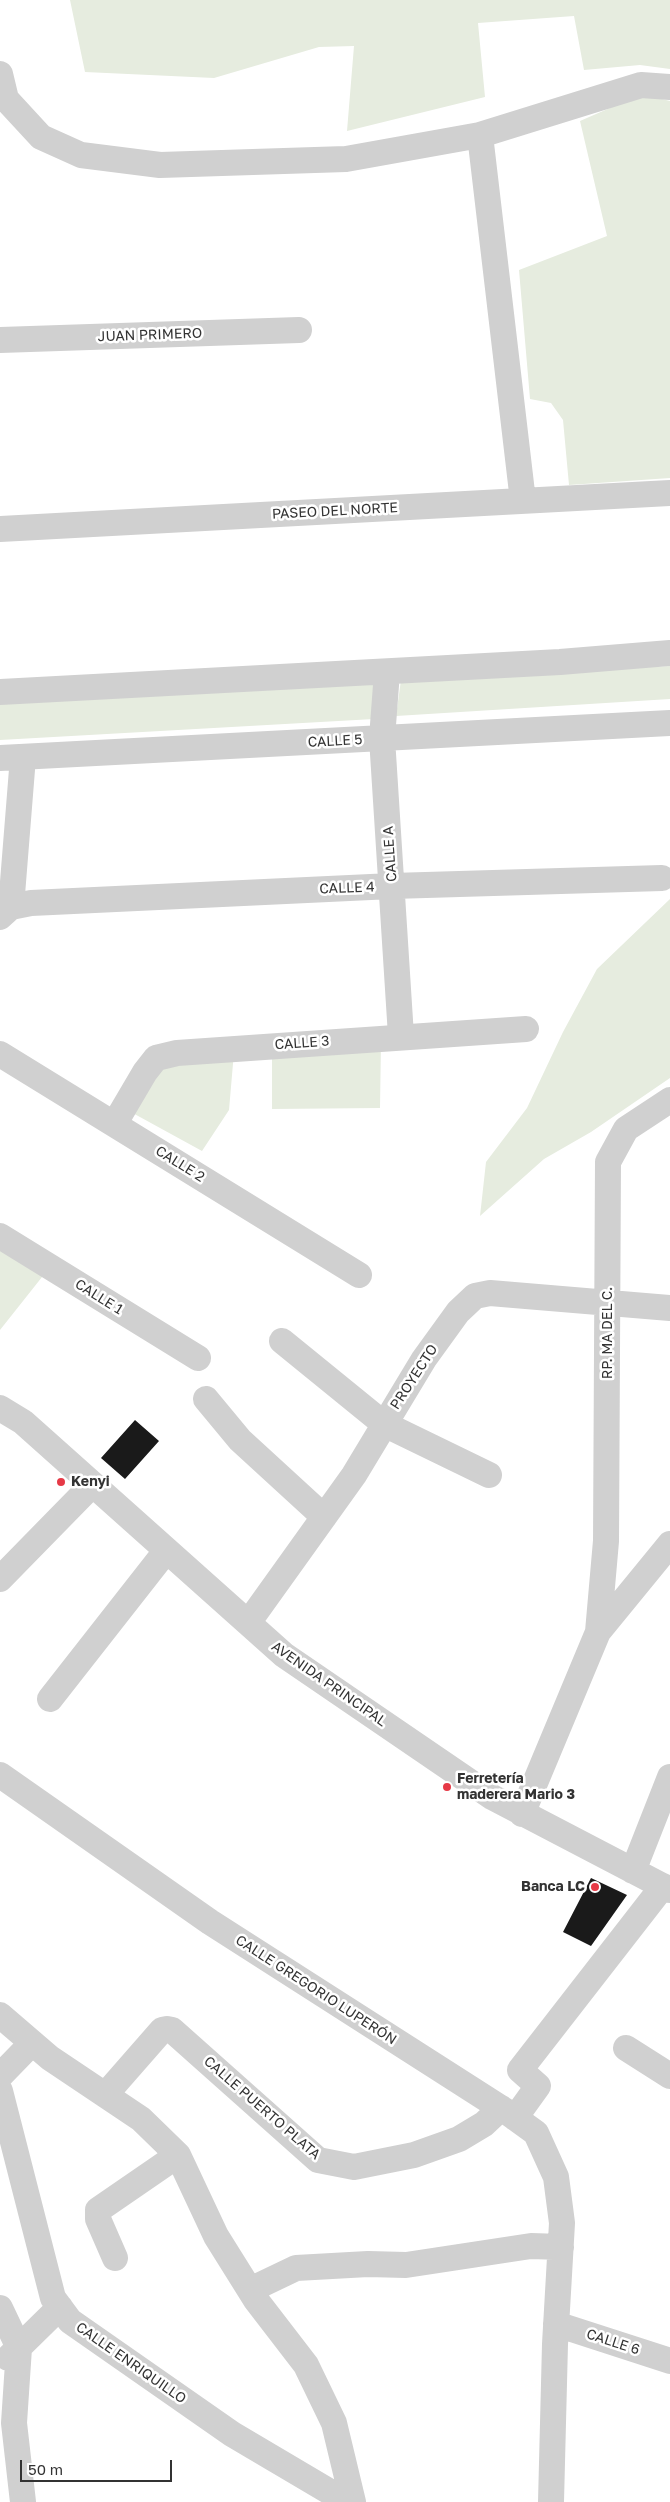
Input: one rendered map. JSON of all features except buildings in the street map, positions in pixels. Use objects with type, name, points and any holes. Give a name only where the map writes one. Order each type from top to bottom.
[{"type":"street","points":[[0,74],[6,99],[41,137],[81,155],[160,165],[346,159],[480,135],[641,85],[670,87]]},
{"type":"street","points":[[480,135],[523,501]]},
{"type":"street","name":"JUAN PRIMERO","points":[[0,340],[299,330]]},
{"type":"street","name":"PASEO DEL NORTE","points":[[0,529],[670,493]]},
{"type":"street","points":[[0,692],[560,662],[670,653]]},
{"type":"street","name":"CALLE A","points":[[387,672],[382,738],[401,1036]]},
{"type":"street","name":"CALLE 5","points":[[11,758],[670,723]]},
{"type":"street","points":[[11,758],[14,909]]},
{"type":"street","name":"CALLE 4","points":[[14,909],[392,886],[662,878]]},
{"type":"street","name":"CALLE 3","points":[[115,1123],[145,1072],[156,1058],[177,1053],[401,1036],[526,1029]]},
{"type":"street","name":"CALLE 2","points":[[0,1054],[115,1123],[359,1275]]},
{"type":"street","name":"RP. MA DEL C.","points":[[598,1632],[603,1594],[606,1541],[608,1162],[626,1130],[670,1100]]},
{"type":"street","name":"CALLE 1","points":[[0,1236],[198,1358]]},
{"type":"street","name":"PROYECTO","points":[[248,1624],[354,1475],[424,1359],[458,1312],[475,1296],[490,1293],[670,1308]]},
{"type":"street","points":[[282,1341],[384,1424],[489,1475]]},
{"type":"street","points":[[206,1399],[240,1440],[324,1516]]},
{"type":"street","name":"AVENIDA PRINCIPAL","points":[[0,1408],[23,1422],[284,1655],[492,1796],[522,1814],[666,1888]]},
{"type":"street","points":[[0,1579],[92,1485]]},
{"type":"street","points":[[522,1814],[598,1632],[670,1544]]},
{"type":"street","points":[[50,1699],[166,1551]]},
{"type":"street","name":"CALLE GREGORIO LUPERÓN","points":[[0,1775],[210,1922],[536,2133],[556,2177],[562,2223],[556,2324],[551,2502]]},
{"type":"street","points":[[633,1871],[670,1777]]},
{"type":"street","points":[[503,2110],[538,2086],[520,2070],[666,1888]]},
{"type":"street","points":[[0,2015],[50,2058],[141,2118],[178,2155],[216,2236],[250,2290],[306,2365],[334,2423],[353,2502]]},
{"type":"street","name":"CALLE PUERTO PLATA","points":[[106,2094],[162,2030],[167,2029],[172,2030],[318,2160],[354,2167],[414,2155],[459,2139],[503,2110]]},
{"type":"street","points":[[0,2076],[32,2043]]},
{"type":"street","points":[[626,2048],[670,2076]]},
{"type":"street","name":"CALLE ENRIQUILLO","points":[[0,2091],[53,2298],[70,2321],[232,2434],[347,2502]]},
{"type":"street","points":[[115,2258],[98,2218],[98,2210],[178,2155]]},
{"type":"street","points":[[250,2290],[296,2268],[368,2264],[406,2265],[531,2246],[561,2247]]},
{"type":"street","points":[[9,2357],[60,2306]]},
{"type":"street","points":[[0,2308],[9,2357],[22,2502]]},
{"type":"street","name":"CALLE 6","points":[[556,2324],[670,2361]]},
{"type":"shaded area","points":[[70,0],[670,0],[670,69],[640,65],[584,70],[574,16],[478,23],[485,97],[347,131],[354,46],[319,47],[214,78],[85,72]]},
{"type":"shaded area","points":[[642,94],[670,101],[670,478],[569,485],[563,420],[551,403],[530,399],[519,270],[607,236],[580,121]]},
{"type":"shaded area","points":[[670,666],[670,699],[396,716],[401,680]]},
{"type":"shaded area","points":[[376,672],[374,719],[0,740],[0,700]]},
{"type":"shaded area","points":[[670,899],[670,1078],[591,1132],[544,1159],[480,1216],[486,1162],[527,1108],[563,1032],[597,969]]},
{"type":"shaded area","points":[[381,1042],[380,1108],[272,1109],[272,1046]]},
{"type":"shaded area","points":[[234,1052],[229,1110],[202,1151],[129,1111],[158,1059]]},
{"type":"shaded area","points":[[0,1243],[46,1272],[0,1330]]},
{"type":"place","name":"Kenyi","points":[[61,1482]]},
{"type":"place","name":"Ferretería maderera Mario 3","points":[[447,1787]]},
{"type":"place","name":"Banca LC","points":[[595,1887]]}]
